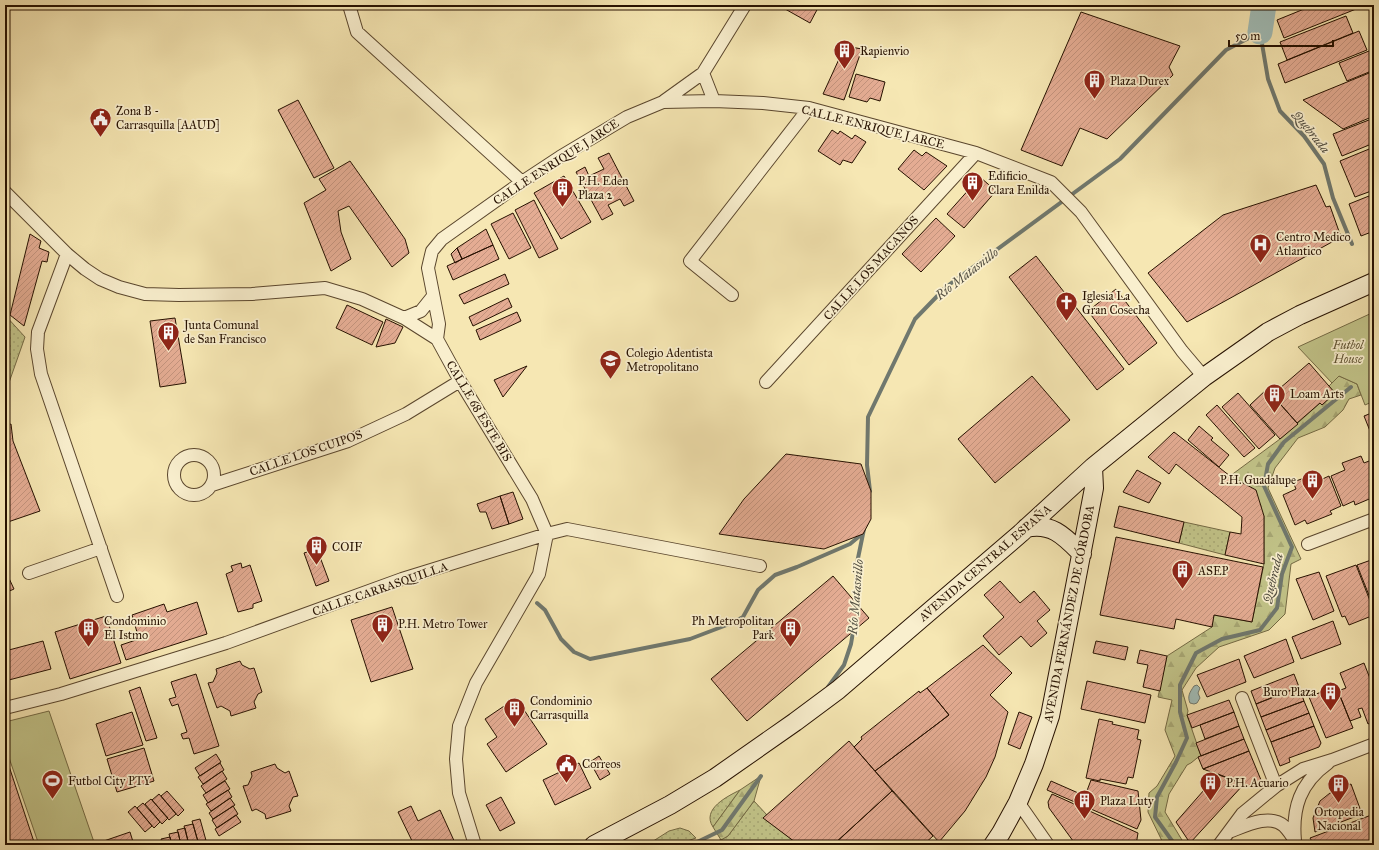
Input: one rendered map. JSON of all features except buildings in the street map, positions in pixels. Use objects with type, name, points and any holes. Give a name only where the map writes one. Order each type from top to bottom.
[{"type":"main road","name":"AVENIDA CENTRAL ESPAÑA","points":[[594,845],[670,805],[715,778],[796,722],[838,690],[1026,528],[1093,467],[1204,377],[1268,332],[1300,315],[1374,282]]},
{"type":"main road","name":"AVENIDA FERNÁNDEZ DE CÓRDOBA","points":[[992,845],[1001,833],[1018,802],[1034,764],[1050,716],[1094,488],[1093,467]]},
{"type":"main road","points":[[1026,528],[1037,526],[1049,528],[1061,534],[1082,554]]},
{"type":"street","points":[[349,5],[357,32],[522,182]]},
{"type":"street","points":[[663,102],[703,73],[746,5]]},
{"type":"street","points":[[703,73],[714,101]]},
{"type":"street","name":"CALLE ENRIQUE J ARCE","points":[[437,339],[439,324],[428,268],[432,251],[442,239],[522,182],[627,117],[663,102],[714,101],[809,108],[976,153],[1051,182],[1081,212],[1182,351],[1204,377]]},
{"type":"street","points":[[732,295],[690,261],[809,108]]},
{"type":"street","name":"CALLE LOS MACANOS","points":[[766,382],[976,153]]},
{"type":"street","name":"CALLE 68 ESTE BIS","points":[[5,192],[85,270],[100,279],[119,287],[145,294],[179,296],[252,294],[325,288],[362,299],[404,318],[437,339],[460,381],[532,499],[547,534]]},
{"type":"street","points":[[67,254],[38,332],[37,349],[41,374],[117,596]]},
{"type":"street","points":[[404,318],[421,311],[433,296]]},
{"type":"street","name":"CALLE LOS CUIPOS","points":[[212,485],[348,441],[406,414],[460,381]]},
{"type":"street","points":[[1308,544],[1374,519]]},
{"type":"street","name":"CALLE CARRASQUILLA","points":[[5,708],[61,694],[226,643],[402,579],[567,529],[760,566]]},
{"type":"street","points":[[475,845],[459,793],[456,759],[459,726],[476,683],[539,574],[547,534]]},
{"type":"street","points":[[29,573],[101,548]]},
{"type":"street","points":[[1242,698],[1276,786]]},
{"type":"street","points":[[1219,845],[1242,814],[1276,786],[1303,769],[1374,744]]},
{"type":"street","points":[[1296,843],[1294,825],[1295,814],[1301,794],[1310,780],[1321,768],[1332,760]]},
{"type":"street","points":[[1018,802],[1048,845]]},
{"type":"street","points":[[1229,832],[1254,822],[1276,821],[1284,826],[1296,843]]},
{"type":"green space","name":"Futbol House","points":[[1374,312],[1374,401],[1365,405],[1357,384],[1339,376],[1332,383],[1298,347]]},
{"type":"green space","points":[[5,315],[25,337],[5,394]]},
{"type":"green space","points":[[1339,376],[1357,384],[1361,395],[1349,399],[1343,410],[1325,427],[1298,438],[1275,468],[1268,488],[1301,559],[1291,564],[1285,614],[1269,630],[1219,647],[1196,668],[1182,690],[1188,711],[1187,715],[1201,756],[1187,765],[1169,794],[1165,812],[1185,845],[1164,845],[1148,812],[1149,793],[1157,786],[1175,756],[1165,730],[1172,700],[1158,697],[1167,656],[1212,627],[1214,615],[1252,622],[1264,564],[1264,516],[1230,476],[1280,439],[1320,403],[1322,405],[1335,393],[1329,386]]},
{"type":"green space","points":[[1184,522],[1230,532],[1225,555],[1179,543]]},
{"type":"green space","name":"Futbol City PTY","points":[[49,711],[95,845],[39,845],[5,746],[5,722]]},
{"type":"green space","points":[[761,776],[754,801],[728,836],[721,840],[713,827],[740,790]]},
{"type":"green space","points":[[740,790],[713,827],[710,820],[710,814],[713,809],[723,800]]},
{"type":"green space","points":[[754,801],[767,815],[764,818],[799,845],[710,845],[728,836]]},
{"type":"green space","points":[[680,828],[689,831],[696,838],[676,845],[647,845],[669,831]]},
{"type":"water","points":[[1197,685],[1200,688],[1198,693],[1200,698],[1197,703],[1190,703],[1189,694],[1194,686]]},
{"type":"waterway","name":"Río Matasnillo","points":[[1260,32],[1264,5]]},
{"type":"waterway","name":"Río Matasnillo","points":[[870,491],[867,465],[868,417],[915,319],[946,287],[1120,159],[1226,50],[1260,32],[1268,79],[1280,111],[1304,136],[1324,164],[1333,198],[1352,244]]},
{"type":"waterway","name":"Quebrada","points":[[1175,845],[1155,817],[1157,797],[1187,738],[1180,712],[1180,685],[1196,653],[1222,639],[1260,630],[1277,608],[1282,574],[1292,547],[1264,486],[1268,464],[1284,442],[1351,387]]},
{"type":"waterway","name":"Río Matasnillo","points":[[856,607],[857,563],[864,529]]},
{"type":"waterway","points":[[537,603],[545,610],[561,639],[574,652],[590,659],[690,639],[732,623],[743,617],[758,590],[775,575],[850,544],[862,534]]},
{"type":"waterway","name":"Río Matasnillo","points":[[828,687],[844,665],[851,644],[854,626]]},
{"type":"waterway","name":"Río Matasnillo","points":[[691,845],[722,830],[761,776]]},
{"type":"place","name":"Rapienvio","points":[[844,70]]},
{"type":"place","name":"Plaza Durex","points":[[1094,100]]},
{"type":"place","name":"Zona B - Carrasquilla [AAUD]","points":[[100,138]]},
{"type":"place","name":"Edificio Clara Enilda","points":[[972,202]]},
{"type":"place","name":"P.H. Eden Plaza 2","points":[[562,208]]},
{"type":"place","name":"Centro Medico Atlantico","points":[[1260,264]]},
{"type":"place","name":"Iglesia La Gran Cosecha","points":[[1066,322]]},
{"type":"place","name":"Junta Comunal de San Francisco","points":[[168,352]]},
{"type":"place","name":"Colegio Adentista Metropolitano","points":[[611,380]]},
{"type":"place","name":"Loam Arts","points":[[1274,414]]},
{"type":"place","name":"P.H. Guadalupe","points":[[1312,500]]},
{"type":"place","name":"COIF","points":[[317,566]]},
{"type":"place","name":"ASEP","points":[[1182,590]]},
{"type":"place","name":"P.H. Metro Tower","points":[[382,644]]},
{"type":"place","name":"Condominio El Istmo","points":[[88,648]]},
{"type":"place","name":"Ph Metropolitan Park","points":[[790,648]]},
{"type":"place","name":"Buro Plaza","points":[[1331,712]]},
{"type":"place","name":"Condominio Carrasquilla","points":[[514,728]]},
{"type":"place","name":"Correos","points":[[567,784]]},
{"type":"place","name":"Futbol City PTY","points":[[52,800]]},
{"type":"place","name":"P.H. Acuario","points":[[1210,802]]},
{"type":"place","name":"Ortopedia Nacional","points":[[1339,804]]},
{"type":"place","name":"Plaza Luty","points":[[1084,820]]}]
